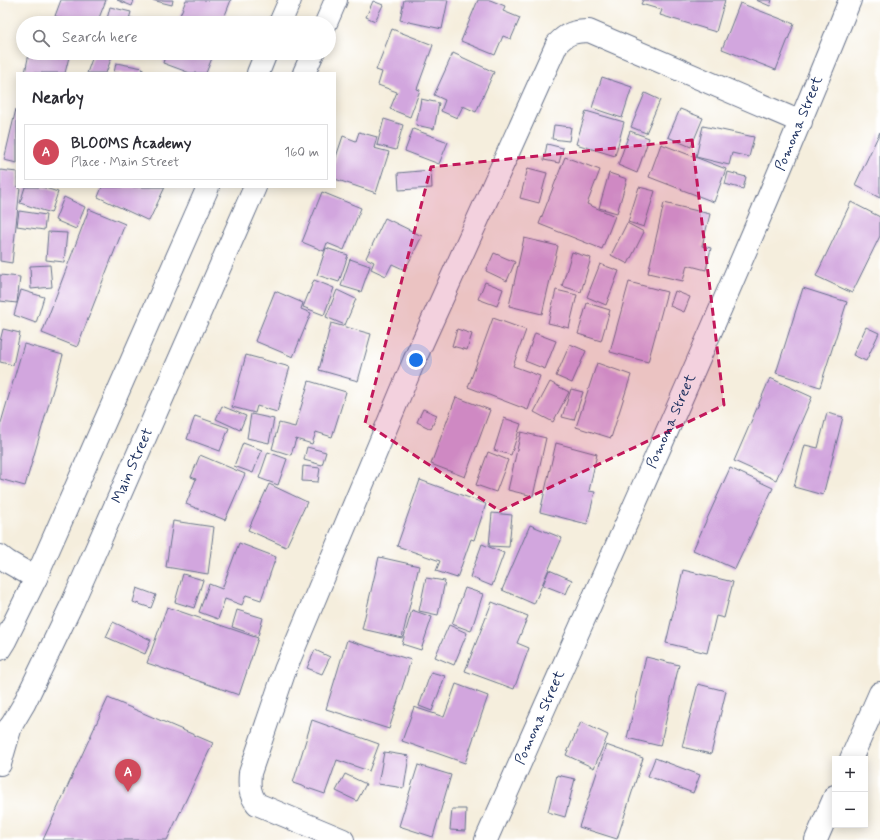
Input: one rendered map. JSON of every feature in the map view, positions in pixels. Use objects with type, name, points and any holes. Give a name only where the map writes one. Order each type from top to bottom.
[{"type":"street","points":[[283,16],[290,0]]},
{"type":"street","points":[[329,16],[336,0]]},
{"type":"street","name":"Pomona Street","points":[[486,840],[707,340],[801,122],[850,0]]},
{"type":"street","points":[[343,840],[257,804],[250,793],[250,773],[285,670],[414,361],[557,44],[572,32],[589,31],[801,122]]},
{"type":"street","points":[[258,72],[263,60]]},
{"type":"street","points":[[304,72],[310,60]]},
{"type":"street","points":[[0,649],[36,578],[208,188]]},
{"type":"street","name":"Main Street","points":[[0,764],[6,732],[24,704],[72,604],[255,188]]},
{"type":"street","points":[[0,556],[36,578]]},
{"type":"street","points":[[852,756],[880,693]]},
{"type":"street","points":[[816,840],[832,803]]},
{"type":"highlighted area","points":[[692,140],[724,405],[500,511],[365,423],[431,167]]},
{"type":"building","points":[[61,0],[106,0],[100,16],[55,16]]},
{"type":"building","points":[[117,0],[134,0],[132,6]]},
{"type":"building","points":[[152,0],[173,0],[172,5]]},
{"type":"building","points":[[186,0],[231,0],[225,16],[180,16]]},
{"type":"building","points":[[404,0],[448,0],[442,29],[400,20]]},
{"type":"building","points":[[478,0],[490,0],[505,6],[503,11],[520,18],[511,39],[503,36],[495,55],[461,41]]},
{"type":"building","points":[[643,0],[725,0],[716,32],[660,15],[662,10],[641,4]]},
{"type":"building","points":[[756,0],[772,0],[770,6]]},
{"type":"building","points":[[373,1],[383,5],[375,21],[366,17]]},
{"type":"building","points":[[740,3],[794,24],[776,70],[722,49]]},
{"type":"building","points":[[110,7],[131,12],[130,16],[108,16]]},
{"type":"building","points":[[392,29],[433,45],[417,89],[420,90],[410,117],[390,109],[397,92],[378,85],[382,72],[376,70]]},
{"type":"building","points":[[453,53],[494,72],[476,112],[463,106],[457,118],[441,111],[445,100],[434,95]]},
{"type":"building","points":[[28,60],[68,60],[65,72],[25,72]]},
{"type":"building","points":[[92,60],[111,60],[106,72],[87,72]]},
{"type":"building","points":[[164,60],[211,60],[206,72],[187,72],[163,63]]},
{"type":"building","points":[[116,63],[143,68],[142,72],[114,72]]},
{"type":"building","points":[[602,77],[632,87],[622,118],[592,108]]},
{"type":"building","points":[[645,93],[660,100],[646,133],[631,127]]},
{"type":"building","points":[[421,99],[439,103],[434,129],[416,125]]},
{"type":"building","points":[[16,109],[16,163],[4,160]]},
{"type":"building","points":[[680,109],[703,118],[691,147],[668,137]]},
{"type":"building","points":[[586,111],[624,122],[615,156],[576,144]]},
{"type":"building","points":[[384,119],[403,125],[396,150],[377,145]]},
{"type":"building","points":[[554,125],[571,127],[569,141],[552,139]]},
{"type":"building","points":[[703,126],[754,137],[749,157],[732,153],[729,165],[696,157]]},
{"type":"building","points":[[413,129],[448,142],[439,164],[405,151]]},
{"type":"building","points":[[630,131],[649,138],[637,173],[618,165]]},
{"type":"building","points":[[359,132],[377,137],[374,148],[389,152],[376,193],[336,179],[336,157],[343,136],[356,141]]},
{"type":"building","points":[[880,132],[880,198],[855,185]]},
{"type":"building","points":[[547,144],[563,148],[559,163],[544,160]]},
{"type":"building","points":[[661,144],[726,169],[714,202],[649,177]]},
{"type":"building","points":[[565,157],[600,170],[587,204],[615,216],[602,249],[539,224]]},
{"type":"building","points":[[528,168],[547,173],[539,203],[520,198]]},
{"type":"building","points":[[0,170],[16,172],[16,188],[20,188],[12,263],[0,261]]},
{"type":"building","points":[[431,170],[432,188],[399,190],[398,173]]},
{"type":"building","points":[[728,172],[746,177],[743,189],[725,184]]},
{"type":"building","points":[[609,173],[627,179],[617,213],[599,208]]},
{"type":"building","points":[[639,187],[655,191],[644,227],[628,222]]},
{"type":"building","points":[[25,188],[45,188],[58,192],[51,213],[20,203]]},
{"type":"building","points":[[102,188],[165,188],[149,221],[98,197]]},
{"type":"building","points":[[322,192],[361,208],[344,250],[327,243],[324,251],[302,242]]},
{"type":"building","points":[[64,197],[85,207],[76,229],[55,220]]},
{"type":"building","points":[[851,202],[880,217],[880,236],[852,293],[816,276]]},
{"type":"building","points":[[664,203],[710,214],[702,246],[711,248],[706,270],[687,265],[683,281],[648,273]]},
{"type":"building","points":[[89,209],[125,224],[77,347],[42,333]]},
{"type":"building","points":[[19,211],[46,215],[44,230],[17,226]]},
{"type":"building","points":[[385,218],[422,236],[405,270],[392,264],[386,276],[371,269],[374,262],[366,258]]},
{"type":"building","points":[[627,223],[644,232],[628,264],[611,255]]},
{"type":"building","points":[[48,232],[67,233],[64,262],[46,260]]},
{"type":"building","points":[[524,238],[558,246],[542,314],[509,306]]},
{"type":"building","points":[[326,248],[348,255],[339,282],[317,275]]},
{"type":"building","points":[[572,252],[591,258],[581,292],[562,286]]},
{"type":"building","points":[[494,253],[515,262],[507,281],[486,271]]},
{"type":"building","points":[[350,259],[370,266],[361,292],[341,286]]},
{"type":"building","points":[[600,264],[619,271],[606,305],[587,297]]},
{"type":"building","points":[[50,265],[52,287],[31,289],[30,266]]},
{"type":"building","points":[[0,275],[20,277],[17,303],[0,301]]},
{"type":"building","points":[[314,280],[334,288],[324,315],[303,307]]},
{"type":"building","points":[[485,282],[503,289],[497,306],[478,299]]},
{"type":"building","points":[[629,282],[667,292],[648,362],[610,352]]},
{"type":"building","points":[[803,288],[847,302],[820,387],[776,373]]},
{"type":"building","points":[[21,290],[44,297],[36,323],[14,315]]},
{"type":"building","points":[[337,290],[356,299],[345,325],[326,317]]},
{"type":"building","points":[[556,290],[577,295],[569,328],[548,323]]},
{"type":"building","points":[[275,291],[303,303],[301,309],[311,313],[293,357],[255,341]]},
{"type":"building","points":[[675,291],[690,297],[684,312],[670,306]]},
{"type":"building","points":[[587,303],[610,310],[601,341],[578,334]]},
{"type":"building","points":[[493,318],[526,330],[513,366],[540,376],[528,410],[468,387]]},
{"type":"building","points":[[331,323],[371,334],[358,381],[319,370]]},
{"type":"building","points":[[866,327],[879,333],[866,361],[853,355]]},
{"type":"building","points":[[3,329],[20,333],[13,365],[0,362],[0,341]]},
{"type":"building","points":[[457,329],[472,334],[467,350],[452,346]]},
{"type":"building","points":[[535,333],[556,341],[545,369],[525,361]]},
{"type":"building","points":[[24,344],[63,355],[25,486],[0,479],[0,426]]},
{"type":"building","points":[[570,344],[586,351],[572,383],[556,376]]},
{"type":"building","points":[[246,355],[290,367],[277,412],[257,406],[255,413],[232,407]]},
{"type":"building","points":[[597,363],[631,375],[611,438],[576,427]]},
{"type":"building","points":[[770,378],[812,397],[776,480],[734,461]]},
{"type":"building","points":[[309,381],[346,392],[332,437],[316,432],[312,444],[296,439],[291,455],[272,449],[279,423],[295,427]]},
{"type":"building","points":[[550,382],[569,392],[553,422],[534,412]]},
{"type":"building","points":[[571,389],[583,392],[574,420],[562,417]]},
{"type":"building","points":[[456,397],[490,410],[465,477],[431,464]]},
{"type":"building","points":[[222,406],[246,416],[240,430],[216,419]]},
{"type":"building","points":[[423,409],[437,415],[431,429],[417,422]]},
{"type":"building","points":[[827,413],[843,417],[823,495],[794,487],[805,445],[818,448]]},
{"type":"building","points":[[251,414],[274,419],[269,443],[247,438]]},
{"type":"building","points":[[195,416],[229,428],[220,451],[187,439]]},
{"type":"building","points":[[504,418],[521,424],[511,455],[494,450]]},
{"type":"building","points":[[521,432],[546,438],[533,496],[508,490]]},
{"type":"building","points":[[243,443],[262,450],[253,473],[234,466]]},
{"type":"building","points":[[556,443],[597,454],[589,491],[595,492],[587,524],[540,512]]},
{"type":"building","points":[[307,447],[326,452],[322,465],[304,460]]},
{"type":"building","points":[[268,452],[287,459],[278,485],[259,478]]},
{"type":"building","points":[[488,452],[508,460],[496,492],[476,485]]},
{"type":"building","points":[[200,455],[245,474],[225,520],[186,504],[196,479],[191,477]]},
{"type":"building","points":[[303,466],[320,468],[318,482],[302,481]]},
{"type":"building","points":[[730,468],[773,488],[735,569],[693,550]]},
{"type":"building","points":[[420,480],[486,504],[474,540],[471,539],[457,578],[436,571],[440,561],[397,546]]},
{"type":"building","points":[[269,484],[307,502],[286,547],[248,530]]},
{"type":"building","points":[[492,513],[512,515],[509,547],[489,546]]},
{"type":"building","points":[[173,521],[214,527],[208,574],[166,567]]},
{"type":"building","points":[[530,525],[562,538],[534,604],[502,590]]},
{"type":"building","points":[[239,543],[276,557],[261,600],[246,595],[242,605],[225,599],[218,619],[199,612],[209,584],[222,589]]},
{"type":"building","points":[[482,544],[504,553],[492,586],[470,577]]},
{"type":"building","points":[[379,557],[419,566],[402,638],[362,629]]},
{"type":"building","points":[[549,570],[572,580],[566,594],[543,585]]},
{"type":"building","points":[[683,570],[733,582],[724,618],[716,616],[707,653],[666,643]]},
{"type":"building","points":[[183,574],[203,580],[194,608],[175,602]]},
{"type":"building","points":[[426,578],[445,581],[438,615],[419,611]]},
{"type":"building","points":[[137,588],[156,595],[151,608],[133,602]]},
{"type":"building","points":[[465,588],[483,594],[471,631],[452,624]]},
{"type":"building","points":[[492,602],[528,616],[517,643],[529,648],[514,689],[465,671]]},
{"type":"building","points":[[167,607],[258,638],[239,695],[147,663]]},
{"type":"building","points":[[237,610],[263,618],[258,636],[232,627]]},
{"type":"building","points":[[412,610],[432,617],[421,650],[402,644]]},
{"type":"building","points":[[113,622],[151,640],[145,654],[106,637]]},
{"type":"building","points":[[449,625],[467,633],[454,665],[435,657]]},
{"type":"building","points":[[347,640],[411,660],[389,729],[326,709]]},
{"type":"building","points":[[315,650],[330,657],[322,674],[307,668]]},
{"type":"building","points":[[646,657],[679,665],[660,746],[627,738]]},
{"type":"building","points":[[431,672],[445,676],[432,711],[419,706]]},
{"type":"building","points":[[456,684],[488,696],[465,763],[402,741],[414,707],[444,717]]},
{"type":"building","points":[[698,684],[726,691],[711,754],[682,747]]},
{"type":"building","points":[[108,698],[213,743],[167,840],[43,840]]},
{"type":"building","points":[[312,720],[379,744],[369,771],[337,760],[325,794],[293,783]]},
{"type":"building","points":[[581,722],[608,735],[594,768],[566,755]]},
{"type":"building","points":[[606,745],[643,758],[617,839],[579,827]]},
{"type":"building","points":[[384,752],[409,756],[404,788],[378,784]]},
{"type":"building","points":[[655,758],[700,775],[693,793],[648,776]]},
{"type":"building","points":[[418,765],[451,775],[433,837],[399,826]]},
{"type":"building","points":[[345,774],[366,784],[357,801],[336,791]]},
{"type":"building","points":[[557,775],[575,779],[565,817],[548,812]]},
{"type":"building","points":[[452,809],[466,809],[465,831],[450,830]]},
{"type":"place","name":"BLOOMS Academy","points":[[128,792]]}]
